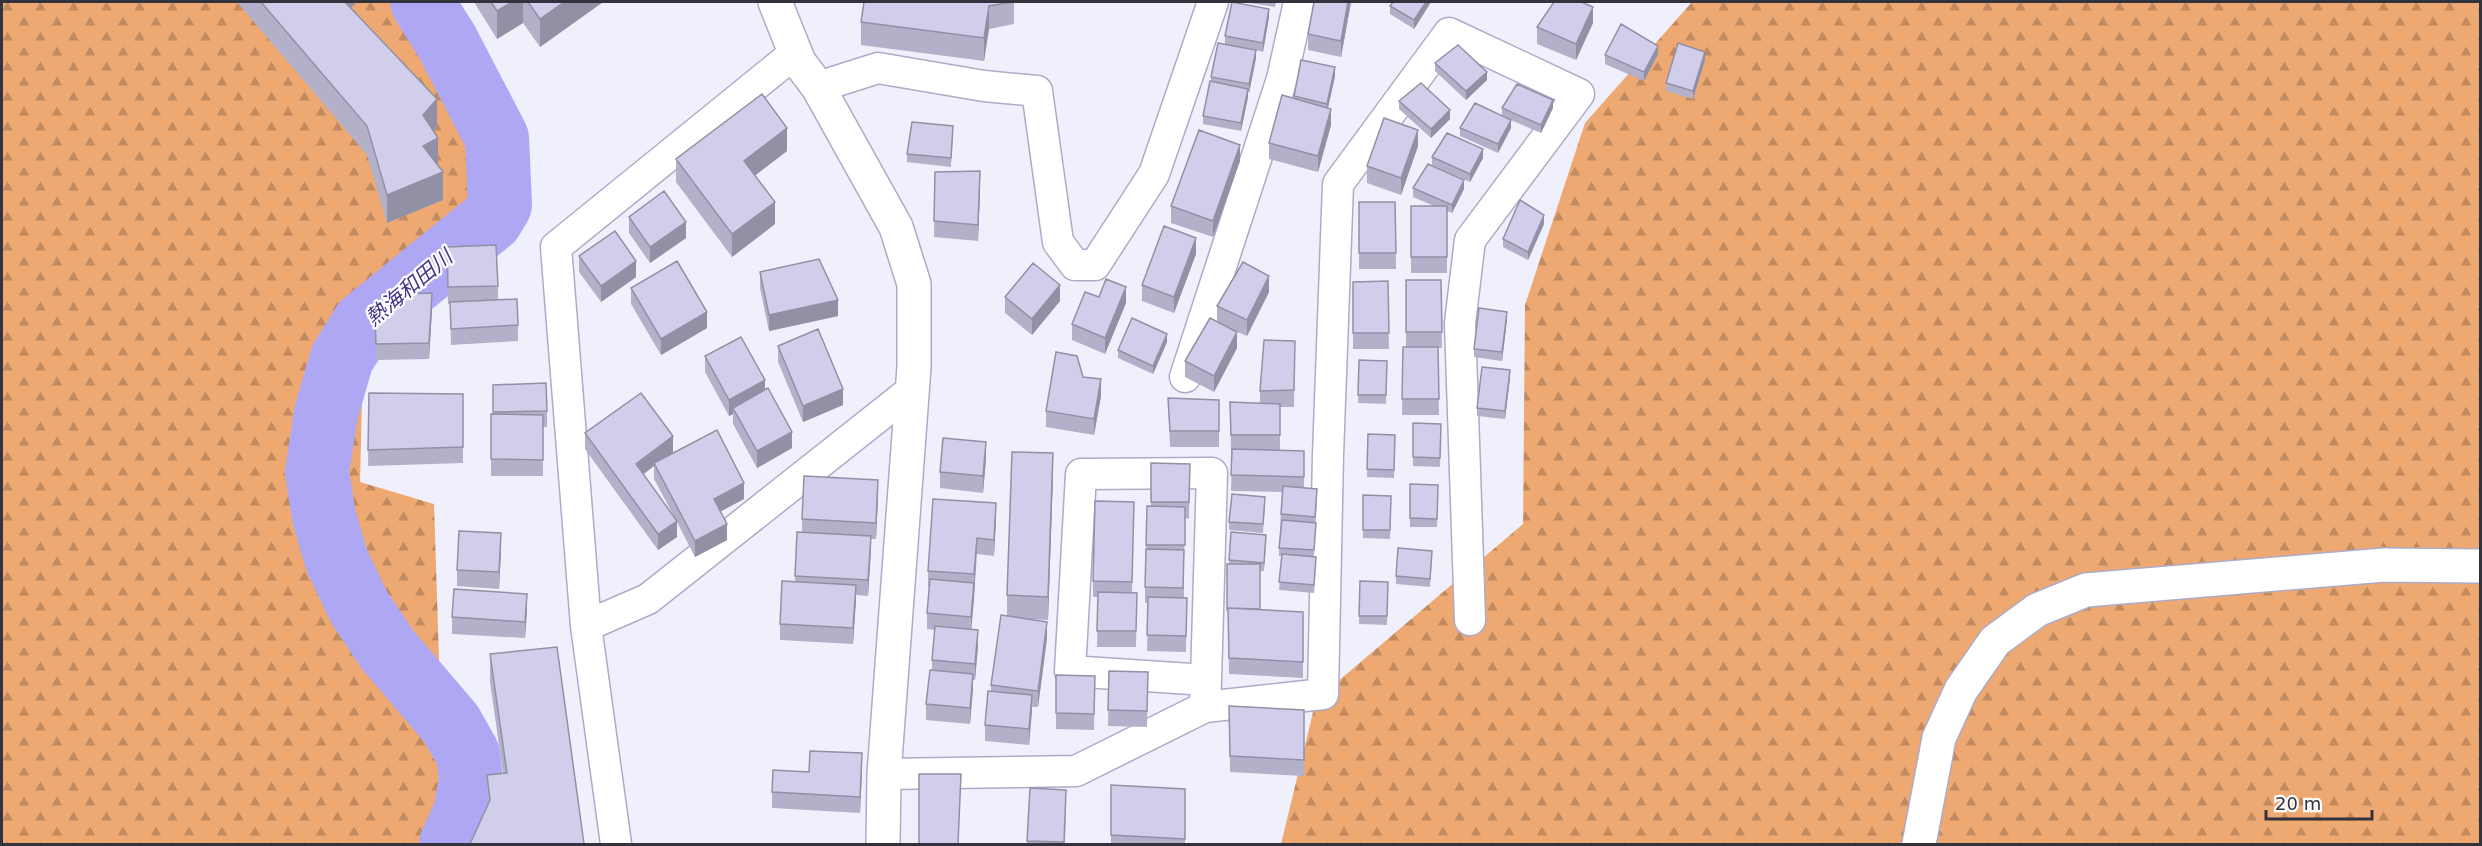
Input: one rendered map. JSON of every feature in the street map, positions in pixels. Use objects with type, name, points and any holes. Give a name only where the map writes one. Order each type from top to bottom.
[{"type":"street","points":[[775,2],[799,62],[818,87],[896,227],[914,284],[912,390],[884,774],[883,844]]},
{"type":"street","points":[[818,87],[878,68],[984,86],[1037,91],[1058,242],[1075,265],[1095,265],[1154,174],[1213,2]]},
{"type":"street","points":[[1185,377],[1282,79],[1299,2]]},
{"type":"street","points":[[1205,694],[1212,473],[1081,474],[1070,671],[1205,694],[1323,694],[1328,455],[1338,184],[1449,33],[1579,94],[1470,240],[1460,323],[1470,620]]},
{"type":"street","points":[[616,844],[586,626],[556,247],[795,53]]},
{"type":"street","points":[[586,626],[648,599],[912,390]]},
{"type":"street","points":[[1919,844],[1940,738],[1961,690],[1995,641],[2037,610],[2086,590],[2384,566],[2481,566]]},
{"type":"street","points":[[884,774],[1076,771],[1205,694]]},
{"type":"green space","points":[[2,2],[400,2],[509,202],[364,323],[360,482],[434,504],[445,844],[2,844]]},
{"type":"green space","points":[[1692,2],[2480,2],[2480,844],[1281,844],[1316,700],[1523,524],[1525,305],[1585,123]]},
{"type":"building","points":[[261,2],[345,2],[437,99],[423,115],[438,138],[423,146],[443,172],[387,195],[367,126]]},
{"type":"building","points":[[491,2],[512,2],[497,11]]},
{"type":"building","points":[[528,2],[564,2],[540,19]]},
{"type":"building","points":[[864,2],[1013,2],[989,6],[984,38],[861,22]]},
{"type":"building","points":[[1232,2],[1269,9],[1263,43],[1225,36]]},
{"type":"building","points":[[1314,2],[1348,2],[1341,41],[1308,34]]},
{"type":"building","points":[[1393,2],[1426,2],[1414,20],[1390,6]]},
{"type":"building","points":[[1554,2],[1581,2],[1593,7],[1576,44],[1537,27]]},
{"type":"building","points":[[1621,24],[1658,46],[1644,72],[1605,55]]},
{"type":"building","points":[[1218,43],[1256,50],[1249,84],[1211,77]]},
{"type":"building","points":[[1678,43],[1705,52],[1693,91],[1666,83]]},
{"type":"building","points":[[1458,45],[1487,72],[1466,91],[1435,63]]},
{"type":"building","points":[[1301,60],[1335,67],[1327,104],[1294,96]]},
{"type":"building","points":[[1210,81],[1248,89],[1241,123],[1203,116]]},
{"type":"building","points":[[1421,83],[1450,110],[1431,129],[1399,101]]},
{"type":"building","points":[[1517,84],[1553,100],[1541,125],[1502,108]]},
{"type":"building","points":[[762,94],[787,128],[744,161],[775,202],[732,234],[676,159]]},
{"type":"building","points":[[1282,95],[1331,109],[1318,156],[1269,143]]},
{"type":"building","points":[[1475,103],[1511,120],[1498,144],[1460,128]]},
{"type":"building","points":[[1384,118],[1418,130],[1401,178],[1367,166]]},
{"type":"building","points":[[912,122],[953,126],[951,158],[907,154]]},
{"type":"building","points":[[1199,130],[1240,145],[1213,221],[1171,206]]},
{"type":"building","points":[[1447,133],[1483,149],[1470,174],[1432,157]]},
{"type":"building","points":[[1428,164],[1464,180],[1452,205],[1413,188]]},
{"type":"building","points":[[980,171],[978,225],[934,221],[935,172]]},
{"type":"building","points":[[664,191],[686,222],[650,247],[629,217]]},
{"type":"building","points":[[1520,200],[1544,215],[1528,252],[1503,239]]},
{"type":"building","points":[[1359,202],[1395,202],[1396,253],[1359,253]]},
{"type":"building","points":[[1411,206],[1447,206],[1447,257],[1411,257]]},
{"type":"building","points":[[1164,226],[1196,238],[1174,297],[1142,285]]},
{"type":"building","points":[[615,231],[636,261],[601,286],[579,256]]},
{"type":"building","points":[[496,245],[498,286],[448,287],[447,247]]},
{"type":"building","points":[[819,259],[838,300],[769,315],[760,272]]},
{"type":"building","points":[[677,261],[707,312],[661,339],[631,288]]},
{"type":"building","points":[[1243,262],[1269,276],[1247,320],[1217,306]]},
{"type":"building","points":[[1033,263],[1060,285],[1032,319],[1005,297]]},
{"type":"building","points":[[1106,279],[1126,287],[1105,338],[1072,324],[1085,292],[1099,297]]},
{"type":"building","points":[[1406,280],[1441,280],[1442,332],[1406,332]]},
{"type":"building","points":[[1388,281],[1389,333],[1353,333],[1353,282]]},
{"type":"building","points":[[432,293],[429,343],[376,344],[375,317],[406,294]]},
{"type":"building","points":[[517,299],[518,325],[451,329],[450,302]]},
{"type":"building","points":[[1479,308],[1507,312],[1502,352],[1474,349]]},
{"type":"building","points":[[1132,318],[1167,334],[1153,366],[1118,350]]},
{"type":"building","points":[[1210,318],[1237,332],[1214,376],[1185,361]]},
{"type":"building","points":[[818,329],[843,389],[803,406],[778,346]]},
{"type":"building","points":[[741,337],[765,380],[729,400],[705,356]]},
{"type":"building","points":[[1264,340],[1295,341],[1294,390],[1260,391]]},
{"type":"building","points":[[1403,347],[1438,347],[1439,399],[1402,399]]},
{"type":"building","points":[[1056,352],[1077,356],[1083,377],[1101,379],[1094,419],[1046,411]]},
{"type":"building","points":[[1359,360],[1387,361],[1386,395],[1358,395]]},
{"type":"building","points":[[1482,367],[1510,370],[1505,411],[1477,408]]},
{"type":"building","points":[[546,383],[547,411],[493,412],[493,385]]},
{"type":"building","points":[[768,388],[792,432],[757,451],[733,408]]},
{"type":"building","points":[[369,393],[463,394],[463,447],[368,450]]},
{"type":"building","points":[[641,393],[673,436],[636,464],[677,521],[658,534],[585,433]]},
{"type":"building","points":[[1168,398],[1219,400],[1219,431],[1170,431]]},
{"type":"building","points":[[1230,402],[1280,404],[1280,435],[1231,435]]},
{"type":"building","points":[[491,414],[543,415],[543,460],[491,459]]},
{"type":"building","points":[[1413,423],[1441,424],[1440,458],[1413,457]]},
{"type":"building","points":[[717,430],[744,483],[714,499],[727,524],[695,541],[654,463]]},
{"type":"building","points":[[1368,434],[1395,435],[1394,470],[1367,469]]},
{"type":"building","points":[[943,438],[986,442],[983,476],[940,472]]},
{"type":"building","points":[[1232,449],[1304,451],[1304,477],[1231,475]]},
{"type":"building","points":[[1012,452],[1053,453],[1048,597],[1007,595]]},
{"type":"building","points":[[1151,463],[1190,464],[1189,502],[1151,502]]},
{"type":"building","points":[[804,476],[878,480],[876,523],[802,519]]},
{"type":"building","points":[[1410,484],[1438,485],[1437,519],[1410,518]]},
{"type":"building","points":[[1283,486],[1317,489],[1315,517],[1281,514]]},
{"type":"building","points":[[1232,494],[1265,497],[1263,524],[1229,522]]},
{"type":"building","points":[[1363,495],[1391,496],[1390,530],[1363,530]]},
{"type":"building","points":[[933,499],[996,503],[994,540],[977,538],[974,574],[928,571]]},
{"type":"building","points":[[1095,501],[1134,502],[1132,582],[1093,581]]},
{"type":"building","points":[[1147,506],[1185,507],[1185,545],[1146,545]]},
{"type":"building","points":[[1282,520],[1316,523],[1314,550],[1279,548]]},
{"type":"building","points":[[459,531],[501,533],[499,572],[457,570]]},
{"type":"building","points":[[797,532],[871,536],[868,580],[795,576]]},
{"type":"building","points":[[1231,532],[1266,535],[1264,563],[1229,560]]},
{"type":"building","points":[[1398,548],[1432,551],[1430,579],[1396,576]]},
{"type":"building","points":[[1146,549],[1184,550],[1183,588],[1145,587]]},
{"type":"building","points":[[1282,554],[1316,557],[1314,585],[1279,582]]},
{"type":"building","points":[[1227,564],[1260,564],[1260,609],[1227,609]]},
{"type":"building","points":[[930,579],[974,583],[971,617],[927,613]]},
{"type":"building","points":[[782,581],[856,585],[853,628],[780,624]]},
{"type":"building","points":[[1360,581],[1388,582],[1387,616],[1359,616]]},
{"type":"building","points":[[454,589],[527,594],[525,622],[452,617]]},
{"type":"building","points":[[1098,592],[1137,593],[1136,631],[1097,631]]},
{"type":"building","points":[[1148,597],[1187,598],[1186,636],[1147,635]]},
{"type":"building","points":[[1228,608],[1303,612],[1303,662],[1229,658]]},
{"type":"building","points":[[1001,615],[1047,622],[1038,691],[991,685]]},
{"type":"building","points":[[935,626],[978,630],[975,664],[932,660]]},
{"type":"building","points":[[557,647],[584,844],[470,844],[490,800],[487,775],[507,773],[490,654]]},
{"type":"building","points":[[930,670],[973,674],[970,708],[926,704]]},
{"type":"building","points":[[1109,671],[1148,672],[1147,711],[1108,710]]},
{"type":"building","points":[[1056,675],[1095,676],[1094,714],[1056,713]]},
{"type":"building","points":[[988,691],[1032,695],[1029,729],[985,725]]},
{"type":"building","points":[[1229,706],[1304,710],[1304,760],[1230,756]]},
{"type":"building","points":[[810,751],[862,753],[860,797],[772,792],[773,770],[809,772]]},
{"type":"building","points":[[919,774],[961,774],[958,844],[919,844]]},
{"type":"building","points":[[1111,785],[1185,789],[1185,839],[1111,835]]},
{"type":"building","points":[[1030,788],[1066,790],[1064,842],[1027,841]]},
{"type":"waterway","name":"熱海和田川","points":[[422,2],[447,42],[497,138],[500,205],[491,220],[364,323],[342,358],[326,413],[317,472],[324,517],[337,561],[359,607],[387,649],[451,724],[468,754],[471,779],[465,813],[451,844]]}]
